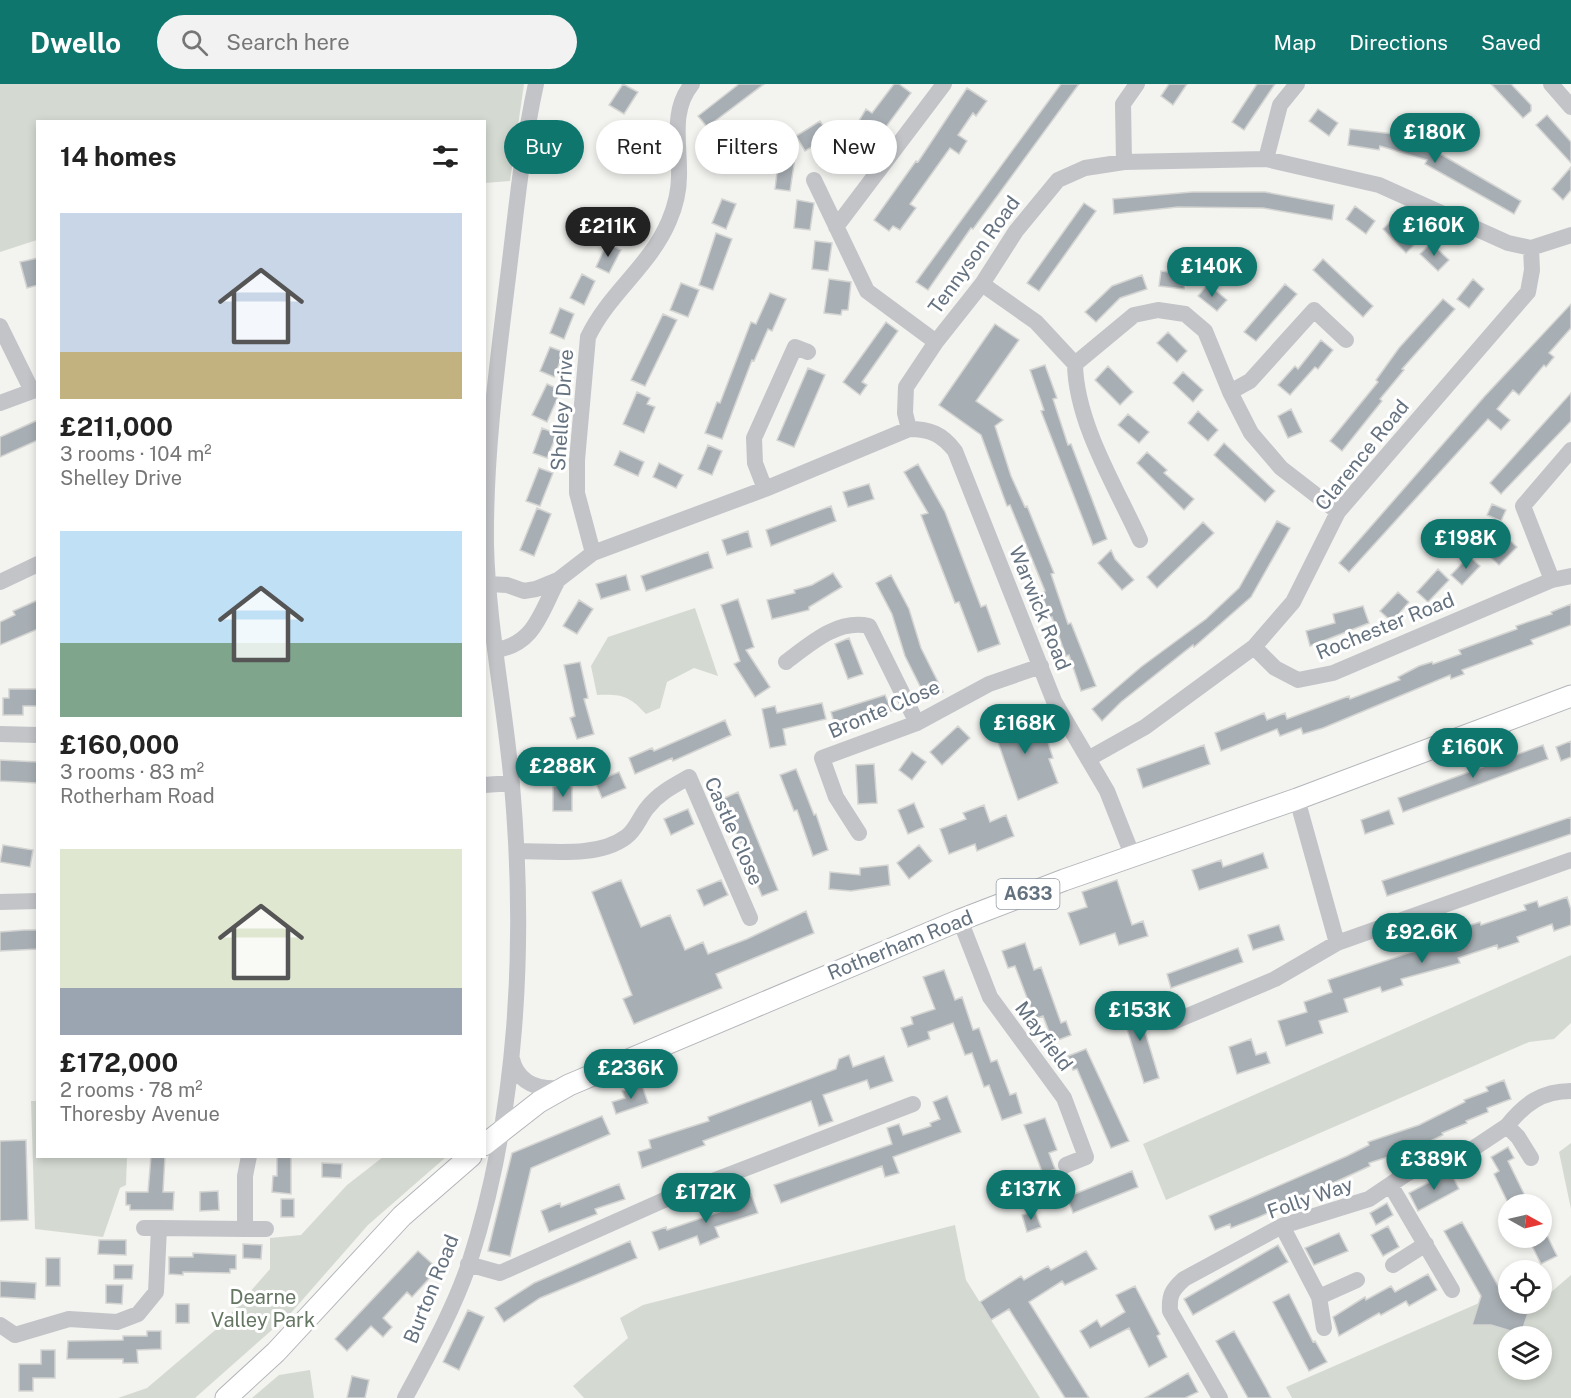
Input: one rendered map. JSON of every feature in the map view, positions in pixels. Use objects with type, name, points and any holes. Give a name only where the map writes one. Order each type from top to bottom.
[{"type":"main road","name":"Rotherham Road","points":[[486,1143],[562,1088],[960,920],[1297,799],[1571,696]]},
{"type":"main road","points":[[226,1398],[276,1352],[402,1216],[469,1158]]},
{"type":"street","name":"Burton Road","points":[[405,1398],[446,1318],[468,1264],[502,1130],[510,1084],[519,895],[512,783],[488,584],[487,481],[491,364],[536,84]]},
{"type":"street","name":"Shelley Drive","points":[[593,553],[577,493],[577,460],[588,336],[597,320],[646,263],[670,220],[678,196],[677,124],[680,105],[692,84]]},
{"type":"street","points":[[836,226],[944,84]]},
{"type":"street","points":[[1124,162],[1123,104],[1137,84]]},
{"type":"street","points":[[1266,159],[1280,105],[1297,84]]},
{"type":"street","points":[[1558,87],[1571,107]]},
{"type":"street","name":"Tennyson Road","points":[[909,429],[905,413],[906,387],[936,342],[982,284],[1016,231],[1058,180],[1086,168],[1124,162],[1266,159],[1379,185],[1508,243],[1531,248]]},
{"type":"street","points":[[814,180],[867,291],[936,342]]},
{"type":"street","points":[[1531,248],[1571,235]]},
{"type":"street","name":"Clarence Road","points":[[1088,759],[1145,727],[1254,647],[1293,602],[1338,512],[1528,292],[1532,270],[1531,248]]},
{"type":"street","points":[[982,284],[1036,322],[1075,364],[1075,382],[1088,425],[1140,540]]},
{"type":"street","points":[[1075,364],[1134,315],[1158,310],[1185,314],[1205,330],[1230,392],[1251,433],[1281,468],[1338,512]]},
{"type":"street","points":[[1230,392],[1250,381],[1314,310],[1346,340]]},
{"type":"street","points":[[0,326],[34,389],[0,403]]},
{"type":"street","points":[[765,489],[755,463],[754,438],[795,347],[808,352]]},
{"type":"street","points":[[488,584],[507,585],[524,591],[558,580],[593,553],[765,489],[909,429]]},
{"type":"street","name":"Warwick Road","points":[[909,429],[926,429],[944,437],[955,452],[1054,701],[1107,791],[1133,857]]},
{"type":"street","points":[[1552,580],[1523,506],[1571,450]]},
{"type":"street","points":[[0,582],[36,565]]},
{"type":"street","name":"Rochester Road","points":[[1254,647],[1275,668],[1298,680],[1333,673],[1552,580],[1571,576]]},
{"type":"street","points":[[495,650],[517,644],[534,630],[558,580]]},
{"type":"street","points":[[786,662],[818,637],[846,626],[859,624],[869,626],[917,723]]},
{"type":"street","name":"Bronte Close","points":[[860,833],[836,797],[822,758],[917,723],[989,684],[1041,666]]},
{"type":"street","points":[[0,734],[36,735]]},
{"type":"street","name":"Castle Close","points":[[517,851],[578,850],[616,843],[628,836],[647,808],[662,792],[689,777],[750,918]]},
{"type":"street","points":[[486,785],[512,783]]},
{"type":"street","points":[[1297,799],[1337,943]]},
{"type":"street","points":[[1173,1022],[1275,979],[1337,943],[1571,860]]},
{"type":"street","points":[[0,902],[36,901]]},
{"type":"street","name":"Mayfield","points":[[960,920],[990,997],[1064,1098],[1086,1157],[1066,1165]]},
{"type":"street","points":[[511,1055],[514,1067],[525,1081],[540,1088],[562,1088]]},
{"type":"street","name":"Folly Way","points":[[1220,1398],[1170,1311],[1169,1296],[1172,1289],[1184,1279],[1282,1226],[1369,1200],[1406,1174],[1436,1159],[1471,1150],[1507,1126],[1522,1107],[1530,1102],[1555,1092],[1571,1091]]},
{"type":"street","points":[[468,1264],[500,1273],[671,1197],[913,1104]]},
{"type":"street","points":[[1507,1126],[1518,1137],[1531,1158]]},
{"type":"street","points":[[245,1229],[244,1176],[248,1158]]},
{"type":"street","points":[[1391,1186],[1452,1290]]},
{"type":"street","points":[[1282,1226],[1319,1297],[1324,1328]]},
{"type":"street","points":[[0,1325],[15,1335],[69,1320],[117,1322],[138,1314],[156,1292],[151,1228],[266,1229]]},
{"type":"street","points":[[1392,1265],[1426,1244]]},
{"type":"street","points":[[1319,1297],[1358,1280]]},
{"type":"green space","points":[[0,84],[524,84],[519,120],[504,120],[504,174],[511,174],[510,181],[486,183],[486,120],[36,120],[36,240],[0,252]]},
{"type":"green space","points":[[695,608],[718,676],[694,668],[667,682],[660,708],[646,714],[625,697],[597,695],[591,666],[608,637]]},
{"type":"green space","points":[[1571,955],[1571,1023],[1554,1039],[1529,1042],[1166,1200],[1143,1144]]},
{"type":"green space","points":[[31,1101],[36,1101],[36,1158],[127,1158],[126,1185],[120,1188],[103,1237],[35,1229]]},
{"type":"green space","points":[[1571,1143],[1571,1209],[1559,1152]]},
{"type":"green space","name":"Dearne Valley Park","points":[[382,1158],[445,1158],[368,1225],[290,1314],[195,1398],[118,1398],[147,1388],[220,1326],[270,1269],[270,1238],[301,1235],[347,1185]]},
{"type":"green space","points":[[955,1225],[966,1280],[1040,1398],[584,1398],[573,1386],[628,1338],[620,1318],[643,1305]]},
{"type":"green space","points":[[1571,1275],[1571,1398],[1292,1398],[1286,1387],[1498,1295],[1498,1314],[1552,1314],[1552,1291]]},
{"type":"green space","points":[[310,1370],[314,1398],[252,1398],[279,1375]]},
{"type":"building","points":[[623,84],[638,92],[624,114],[609,105]]},
{"type":"building","points":[[739,84],[764,84],[716,120],[701,120],[698,116]]},
{"type":"building","points":[[894,84],[899,84],[911,93],[891,120],[859,120],[866,109],[872,113]]},
{"type":"building","points":[[1061,84],[1079,84],[973,229],[971,228],[928,290],[916,282]]},
{"type":"building","points":[[1169,84],[1187,84],[1173,105],[1161,96]]},
{"type":"building","points":[[1257,84],[1275,84],[1244,130],[1232,122]]},
{"type":"building","points":[[1491,84],[1511,84],[1531,105],[1531,111],[1523,118]]},
{"type":"building","points":[[967,88],[987,101],[976,116],[973,113],[958,135],[967,141],[959,154],[950,148],[910,204],[916,208],[900,230],[893,226],[889,231],[874,220],[916,161],[918,162]]},
{"type":"building","points":[[1318,109],[1338,123],[1329,136],[1309,121]]},
{"type":"building","points":[[1547,115],[1571,142],[1571,163],[1536,125]]},
{"type":"building","points":[[811,127],[811,147],[805,151],[799,141],[799,134]]},
{"type":"building","points":[[1350,129],[1394,134],[1418,141],[1521,201],[1514,214],[1425,164],[1427,160],[1380,146],[1379,150],[1348,145]]},
{"type":"building","points":[[1571,167],[1571,190],[1563,200],[1552,189]]},
{"type":"building","points":[[777,174],[793,174],[790,191],[775,189]]},
{"type":"building","points":[[1192,192],[1265,192],[1334,205],[1332,220],[1263,208],[1178,207],[1114,214],[1113,199]]},
{"type":"building","points":[[722,199],[736,204],[726,229],[712,223]]},
{"type":"building","points":[[797,200],[814,203],[810,230],[794,228]]},
{"type":"building","points":[[1084,203],[1096,211],[1039,291],[1027,283]]},
{"type":"building","points":[[1355,206],[1375,221],[1366,234],[1346,219]]},
{"type":"building","points":[[633,211],[647,217],[637,242],[623,235]]},
{"type":"building","points":[[1394,218],[1417,242],[1406,253],[1383,229]]},
{"type":"building","points":[[716,233],[732,239],[713,290],[699,285]]},
{"type":"building","points":[[815,241],[832,243],[828,271],[812,269]]},
{"type":"building","points":[[607,243],[621,250],[609,273],[596,267]]},
{"type":"building","points":[[1431,243],[1449,260],[1438,271],[1420,254]]},
{"type":"building","points":[[36,258],[36,286],[27,288],[20,262]]},
{"type":"building","points":[[1323,259],[1373,306],[1363,317],[1313,270]]},
{"type":"building","points":[[1161,271],[1186,274],[1184,289],[1159,286]]},
{"type":"building","points":[[582,274],[595,281],[584,305],[570,298]]},
{"type":"building","points":[[1142,275],[1147,289],[1120,298],[1096,322],[1085,312],[1112,286]]},
{"type":"building","points":[[829,279],[851,282],[848,310],[842,310],[841,315],[824,313]]},
{"type":"building","points":[[1473,279],[1484,289],[1469,308],[1457,299]]},
{"type":"building","points":[[681,283],[699,290],[688,317],[670,310]]},
{"type":"building","points":[[1208,284],[1227,300],[1217,311],[1198,296]]},
{"type":"building","points":[[1285,284],[1297,294],[1256,341],[1244,332]]},
{"type":"building","points":[[770,293],[786,299],[772,331],[768,329],[754,361],[752,360],[722,439],[705,433],[717,402],[720,403],[751,322],[756,324]]},
{"type":"building","points":[[1443,299],[1455,309],[1402,369],[1404,370],[1380,399],[1382,401],[1342,451],[1330,441],[1378,382],[1376,380],[1399,348]]},
{"type":"building","points":[[1571,304],[1571,328],[1549,353],[1554,357],[1546,367],[1544,365],[1519,395],[1513,390],[1497,409],[1510,420],[1501,430],[1488,419],[1349,572],[1339,563],[1484,397]]},
{"type":"building","points":[[560,308],[574,314],[564,339],[550,333]]},
{"type":"building","points":[[663,314],[677,320],[645,386],[631,380]]},
{"type":"building","points":[[886,322],[898,331],[862,382],[867,385],[860,395],[843,382]]},
{"type":"building","points":[[995,324],[1019,340],[976,401],[1003,420],[995,426],[1011,476],[1025,507],[1027,506],[1054,573],[1051,574],[1068,624],[1071,623],[1096,686],[1081,691],[1069,655],[1066,656],[1041,593],[1045,591],[1010,505],[1007,506],[981,435],[939,405]]},
{"type":"building","points":[[1168,332],[1187,351],[1177,362],[1157,343]]},
{"type":"building","points":[[1321,340],[1333,350],[1318,369],[1315,367],[1290,395],[1278,385],[1295,366],[1298,369]]},
{"type":"building","points":[[550,347],[564,352],[554,377],[540,371]]},
{"type":"building","points":[[1045,365],[1057,398],[1053,399],[1068,445],[1071,444],[1107,539],[1093,545],[1041,411],[1044,410],[1030,370]]},
{"type":"building","points":[[1108,366],[1133,392],[1120,405],[1095,380]]},
{"type":"building","points":[[808,368],[825,375],[794,447],[777,440]]},
{"type":"building","points":[[1183,372],[1203,390],[1193,402],[1173,383]]},
{"type":"building","points":[[547,384],[561,390],[547,422],[532,415]]},
{"type":"building","points":[[637,392],[650,398],[647,404],[655,407],[644,433],[623,424]]},
{"type":"building","points":[[1571,393],[1571,421],[1501,494],[1490,483]]},
{"type":"building","points":[[1291,409],[1302,432],[1288,438],[1278,416]]},
{"type":"building","points":[[1198,411],[1218,430],[1208,441],[1188,423]]},
{"type":"building","points":[[1128,414],[1149,432],[1139,443],[1118,425]]},
{"type":"building","points":[[36,421],[36,441],[0,457],[0,437]]},
{"type":"building","points":[[542,428],[557,434],[547,458],[533,453]]},
{"type":"building","points":[[1224,443],[1275,491],[1265,502],[1214,455]]},
{"type":"building","points":[[708,445],[722,451],[712,475],[698,469]]},
{"type":"building","points":[[620,451],[644,462],[638,476],[614,465]]},
{"type":"building","points":[[1147,452],[1167,470],[1164,473],[1194,499],[1184,510],[1137,463]]},
{"type":"building","points":[[659,463],[683,475],[676,488],[653,477]]},
{"type":"building","points":[[918,464],[945,512],[981,607],[986,605],[1000,644],[978,652],[959,602],[955,603],[921,515],[928,513],[904,472]]},
{"type":"building","points":[[539,468],[553,473],[540,506],[526,501]]},
{"type":"building","points":[[869,484],[874,499],[848,507],[843,492]]},
{"type":"building","points":[[1492,504],[1506,510],[1501,521],[1487,515]]},
{"type":"building","points":[[831,506],[836,521],[771,546],[766,530]]},
{"type":"building","points":[[537,508],[551,514],[534,556],[520,550]]},
{"type":"building","points":[[1277,521],[1290,528],[1251,597],[1194,647],[1193,645],[1121,702],[1102,721],[1092,709],[1141,667],[1206,619],[1239,588]]},
{"type":"building","points":[[1203,522],[1214,533],[1157,588],[1147,577]]},
{"type":"building","points":[[748,531],[752,547],[727,555],[722,540]]},
{"type":"building","points":[[1505,536],[1517,547],[1499,565],[1488,555]]},
{"type":"building","points":[[1111,550],[1115,559],[1134,580],[1122,590],[1098,563]]},
{"type":"building","points":[[708,552],[713,568],[646,591],[641,576]]},
{"type":"building","points":[[1469,556],[1480,566],[1462,585],[1451,575]]},
{"type":"building","points":[[1438,569],[1449,580],[1428,602],[1417,592]]},
{"type":"building","points":[[833,573],[842,587],[809,607],[809,610],[772,619],[767,600],[795,593],[794,590],[812,585]]},
{"type":"building","points":[[626,575],[630,590],[601,599],[596,584]]},
{"type":"building","points":[[891,575],[909,609],[921,648],[943,692],[927,700],[905,656],[892,614],[876,583]]},
{"type":"building","points":[[1398,592],[1409,602],[1392,622],[1380,611]]},
{"type":"building","points":[[738,599],[754,647],[746,650],[770,687],[755,697],[734,664],[740,661],[721,605]]},
{"type":"building","points":[[579,600],[593,609],[577,634],[563,626]]},
{"type":"building","points":[[36,601],[36,630],[0,645],[0,622],[15,615],[13,611]]},
{"type":"building","points":[[1571,604],[1571,625],[1531,640],[1533,644],[1462,670],[1464,674],[1451,679],[1450,675],[1323,728],[1303,734],[1301,728],[1280,736],[1277,729],[1221,751],[1215,733],[1264,713],[1267,720],[1285,713],[1287,719],[1349,696],[1350,699],[1400,680],[1398,677],[1419,666],[1432,662],[1433,664],[1461,654],[1459,650],[1517,629],[1516,626],[1552,614],[1551,612]]},
{"type":"building","points":[[1363,606],[1369,623],[1310,646],[1306,631],[1335,623],[1333,614]]},
{"type":"building","points":[[849,638],[863,674],[848,679],[835,644]]},
{"type":"building","points":[[580,662],[588,698],[584,699],[594,734],[577,739],[570,718],[575,716],[564,665]]},
{"type":"building","points":[[9,689],[36,689],[36,706],[23,706],[23,715],[3,715],[3,698],[9,698]]},
{"type":"building","points":[[885,695],[892,711],[836,729],[831,712]]},
{"type":"building","points":[[822,703],[826,719],[783,729],[786,745],[770,748],[762,709],[775,706],[777,713]]},
{"type":"building","points":[[1025,710],[1033,733],[1044,730],[1053,758],[1049,759],[1058,783],[1018,800],[991,722]]},
{"type":"building","points":[[725,720],[731,735],[673,761],[672,758],[635,774],[629,758],[652,748],[654,751]]},
{"type":"building","points":[[958,726],[970,738],[942,765],[930,752]]},
{"type":"building","points":[[1571,741],[1571,757],[1561,761],[1556,747]]},
{"type":"building","points":[[1204,745],[1210,764],[1143,788],[1137,769]]},
{"type":"building","points":[[1543,745],[1548,759],[1403,812],[1398,798]]},
{"type":"building","points":[[912,752],[926,762],[912,780],[899,770]]},
{"type":"building","points":[[0,760],[36,762],[36,783],[0,781]]},
{"type":"building","points":[[874,764],[877,803],[858,804],[856,765]]},
{"type":"building","points":[[796,769],[814,815],[816,814],[828,850],[813,856],[797,810],[794,811],[780,775]]},
{"type":"building","points":[[619,772],[626,788],[602,798],[595,782]]},
{"type":"building","points":[[553,786],[572,786],[572,811],[553,811]]},
{"type":"building","points":[[738,792],[778,890],[762,896],[722,799]]},
{"type":"building","points":[[914,803],[924,827],[908,834],[898,810]]},
{"type":"building","points":[[984,805],[990,822],[1006,815],[1014,836],[977,851],[975,844],[949,854],[940,829],[966,819],[963,813]]},
{"type":"building","points":[[688,809],[694,824],[671,835],[664,819]]},
{"type":"building","points":[[1389,810],[1394,824],[1365,834],[1361,820]]},
{"type":"building","points":[[1571,817],[1571,834],[1387,896],[1382,881]]},
{"type":"building","points":[[3,845],[33,850],[30,867],[0,862]]},
{"type":"building","points":[[919,845],[932,861],[909,879],[897,863]]},
{"type":"building","points":[[1263,853],[1268,868],[1199,890],[1192,870],[1221,860],[1223,867]]},
{"type":"building","points":[[888,865],[890,885],[851,891],[829,889],[830,872],[860,875],[860,868]]},
{"type":"building","points":[[621,880],[641,927],[670,915],[685,950],[703,942],[708,954],[747,939],[806,911],[814,933],[716,974],[722,988],[634,1024],[623,999],[632,995],[592,892]]},
{"type":"building","points":[[721,880],[728,895],[704,906],[697,890]]},
{"type":"building","points":[[1117,880],[1132,925],[1143,921],[1148,936],[1119,945],[1115,933],[1080,945],[1068,913],[1087,907],[1082,892]]},
{"type":"building","points":[[1567,897],[1571,910],[1571,925],[1554,931],[1552,924],[1517,937],[1519,942],[1498,949],[1497,945],[1458,958],[1460,963],[1401,979],[1403,985],[1382,992],[1380,987],[1344,999],[1348,1012],[1319,1021],[1323,1033],[1286,1046],[1278,1021],[1307,1012],[1304,1002],[1332,992],[1328,980],[1468,931],[1467,926],[1480,922],[1481,925],[1526,910],[1524,905],[1537,901],[1539,907]]},
{"type":"building","points":[[1279,925],[1284,940],[1253,950],[1248,935]]},
{"type":"building","points":[[36,930],[36,949],[0,951],[0,932]]},
{"type":"building","points":[[1025,943],[1034,970],[1041,967],[1061,1023],[1066,1021],[1071,1035],[1053,1042],[1043,1016],[1035,1019],[1015,966],[1008,968],[1002,951]]},
{"type":"building","points":[[1238,948],[1243,962],[1171,988],[1167,974]]},
{"type":"building","points":[[944,970],[955,1000],[962,997],[973,1030],[979,1028],[991,1062],[997,1060],[1010,1095],[1016,1093],[1022,1113],[1002,1120],[989,1085],[984,1087],[972,1053],[965,1055],[953,1023],[928,1032],[930,1039],[908,1047],[901,1028],[913,1024],[911,1017],[935,1009],[923,977]]},
{"type":"building","points":[[1136,1002],[1159,1078],[1144,1083],[1120,1007]]},
{"type":"building","points":[[1251,1039],[1256,1055],[1266,1052],[1270,1063],[1237,1074],[1229,1047]]},
{"type":"building","points":[[1086,1049],[1129,1141],[1111,1148],[1077,1069],[1073,1070],[1068,1056]]},
{"type":"building","points":[[849,1055],[853,1067],[884,1056],[893,1081],[870,1089],[867,1080],[823,1095],[833,1121],[819,1126],[811,1101],[703,1141],[705,1145],[642,1168],[638,1152],[651,1148],[649,1140],[709,1121],[708,1117],[836,1069],[839,1059]]},
{"type":"building","points":[[1504,1080],[1511,1099],[1487,1108],[1488,1112],[1466,1121],[1467,1123],[1442,1133],[1443,1135],[1416,1148],[1369,1163],[1370,1166],[1259,1217],[1231,1228],[1230,1224],[1215,1230],[1209,1216],[1347,1156],[1369,1145],[1368,1142],[1419,1125],[1465,1102],[1464,1100],[1488,1091],[1486,1087]]},
{"type":"building","points":[[642,1085],[648,1103],[616,1114],[612,1102],[625,1098],[622,1091]]},
{"type":"building","points":[[947,1096],[961,1132],[893,1157],[899,1173],[885,1177],[882,1166],[781,1203],[774,1185],[892,1144],[887,1128],[899,1124],[903,1135],[931,1126],[930,1123],[940,1119],[933,1102]]},
{"type":"building","points":[[602,1116],[610,1134],[531,1168],[510,1256],[488,1251],[512,1153]]},
{"type":"building","points":[[1045,1118],[1057,1150],[1049,1153],[1055,1169],[1043,1174],[1024,1125]]},
{"type":"building","points":[[26,1140],[28,1220],[0,1221],[0,1141]]},
{"type":"building","points":[[1508,1147],[1514,1158],[1508,1161],[1524,1194],[1504,1194],[1494,1174],[1499,1171],[1491,1157]]},
{"type":"building","points":[[151,1158],[165,1158],[163,1192],[174,1192],[173,1210],[130,1210],[130,1205],[126,1205],[126,1192],[148,1192]]},
{"type":"building","points":[[277,1158],[291,1158],[291,1194],[272,1192],[273,1176],[277,1176]]},
{"type":"building","points":[[322,1163],[342,1164],[341,1178],[322,1177]]},
{"type":"building","points":[[1132,1171],[1138,1187],[1073,1213],[1067,1197]]},
{"type":"building","points":[[1450,1171],[1459,1189],[1418,1211],[1409,1193]]},
{"type":"building","points":[[619,1184],[625,1199],[595,1209],[597,1214],[549,1232],[541,1211],[560,1203],[561,1207]]},
{"type":"building","points":[[218,1191],[219,1210],[200,1211],[200,1192]]},
{"type":"building","points":[[751,1194],[758,1213],[715,1227],[719,1237],[700,1245],[697,1236],[659,1250],[652,1232],[666,1227],[667,1230],[722,1211],[720,1206]]},
{"type":"building","points":[[281,1199],[294,1199],[294,1217],[281,1217]]},
{"type":"building","points":[[1387,1203],[1393,1215],[1376,1225],[1370,1213]]},
{"type":"building","points":[[1035,1211],[1041,1227],[1027,1232],[1022,1215]]},
{"type":"building","points":[[1462,1222],[1498,1286],[1498,1314],[1528,1314],[1524,1326],[1472,1325],[1481,1296],[1444,1231]]},
{"type":"building","points":[[1388,1226],[1399,1247],[1383,1256],[1371,1235]]},
{"type":"building","points":[[1339,1233],[1348,1251],[1314,1265],[1305,1248]]},
{"type":"building","points":[[99,1240],[126,1240],[126,1255],[98,1254]]},
{"type":"building","points":[[630,1241],[637,1258],[540,1298],[504,1322],[495,1308],[534,1283]]},
{"type":"building","points":[[243,1244],[262,1245],[261,1259],[243,1258]]},
{"type":"building","points":[[1278,1245],[1288,1262],[1193,1315],[1184,1299]]},
{"type":"building","points":[[1552,1246],[1557,1256],[1549,1260],[1539,1260],[1533,1248],[1552,1248]]},
{"type":"building","points":[[418,1251],[438,1269],[412,1297],[407,1292],[383,1318],[392,1327],[383,1337],[371,1326],[347,1351],[335,1339]]},
{"type":"building","points":[[1086,1251],[1097,1269],[1065,1285],[1062,1281],[1029,1302],[1089,1398],[1065,1398],[1009,1309],[991,1320],[980,1302],[1021,1276],[1024,1280],[1048,1266],[1051,1270]]},
{"type":"building","points":[[193,1253],[236,1255],[236,1269],[230,1269],[230,1273],[169,1274],[169,1257],[193,1257]]},
{"type":"building","points":[[46,1258],[60,1258],[60,1286],[46,1286]]},
{"type":"building","points":[[114,1265],[133,1265],[132,1279],[114,1279]]},
{"type":"building","points":[[1428,1274],[1437,1290],[1409,1306],[1406,1301],[1381,1315],[1379,1313],[1339,1336],[1333,1317],[1365,1297],[1366,1300],[1391,1286],[1395,1292]]},
{"type":"building","points":[[0,1281],[36,1283],[35,1299],[0,1297]]},
{"type":"building","points":[[106,1285],[123,1285],[122,1304],[106,1303]]},
{"type":"building","points":[[1135,1286],[1160,1334],[1157,1336],[1167,1357],[1149,1367],[1129,1328],[1090,1348],[1080,1331],[1097,1320],[1101,1327],[1125,1312],[1116,1295]]},
{"type":"building","points":[[1289,1294],[1313,1342],[1315,1341],[1327,1362],[1309,1371],[1273,1302]]},
{"type":"building","points":[[176,1304],[189,1304],[189,1323],[176,1323]]},
{"type":"building","points":[[468,1310],[484,1317],[459,1370],[443,1362]]},
{"type":"building","points":[[147,1331],[161,1331],[161,1349],[137,1350],[138,1363],[123,1363],[123,1359],[67,1359],[68,1341],[123,1340],[123,1336],[147,1336]]},
{"type":"building","points":[[1234,1331],[1271,1398],[1248,1398],[1216,1341]]},
{"type":"building","points":[[41,1350],[55,1350],[55,1378],[33,1378],[33,1391],[19,1391],[19,1364],[41,1364]]},
{"type":"building","points":[[1188,1373],[1198,1392],[1185,1398],[1145,1398]]},
{"type":"building","points":[[352,1376],[369,1380],[365,1398],[347,1398]]}]
